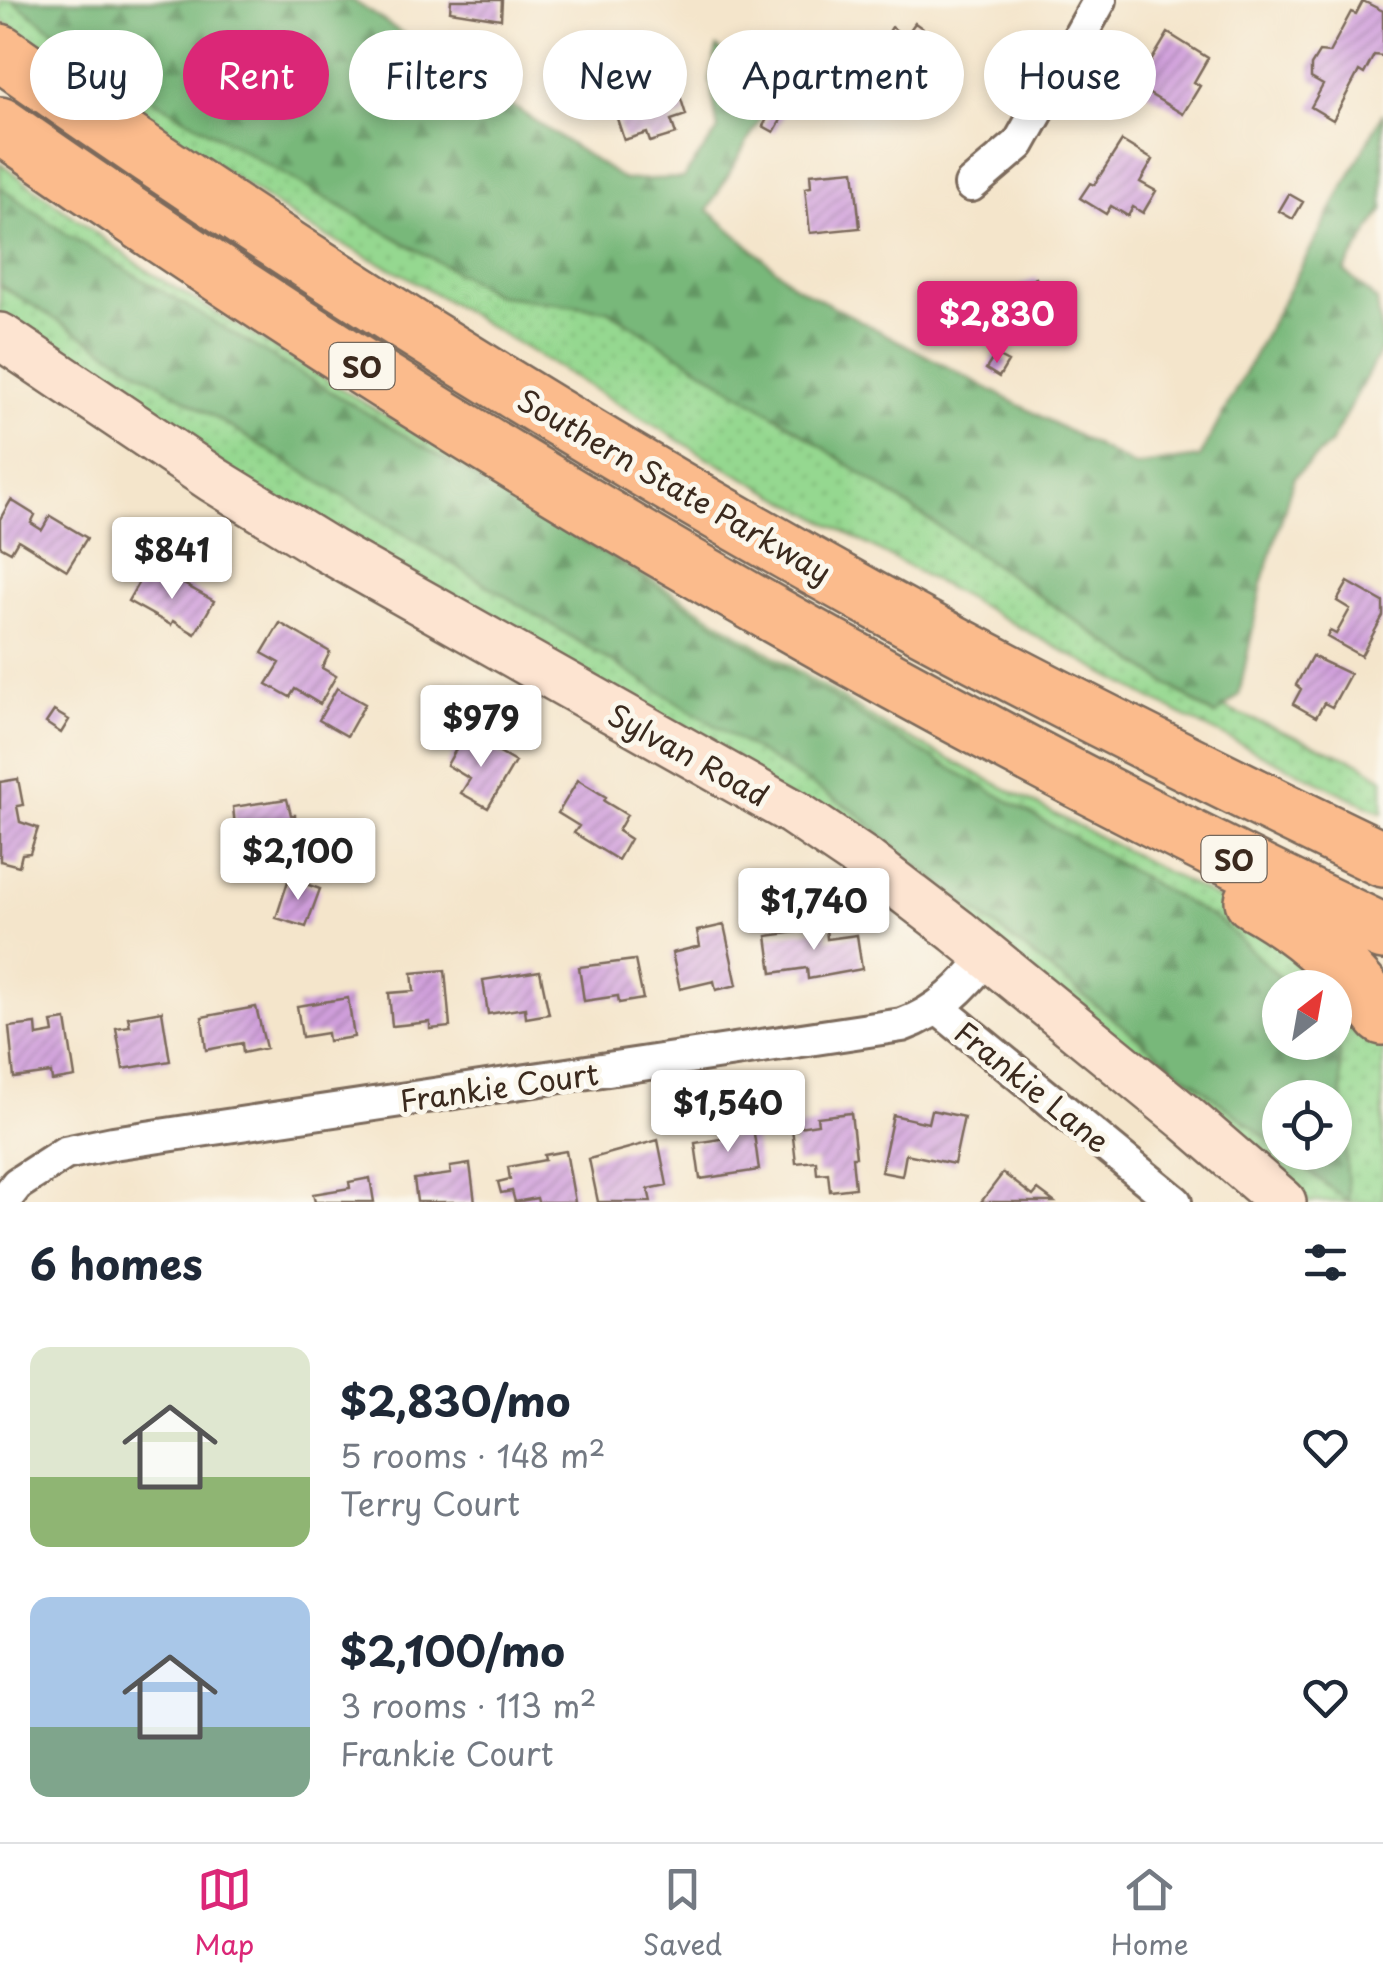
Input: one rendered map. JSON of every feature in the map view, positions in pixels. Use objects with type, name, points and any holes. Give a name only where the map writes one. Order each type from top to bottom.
[{"type":"highway","name":"Southern State Parkway","points":[[0,52],[244,219],[600,443],[870,598],[1156,747],[1383,859]]},
{"type":"highway","name":"Southern State Parkway","points":[[0,126],[224,278],[564,492],[749,600],[1087,784],[1383,932]]},
{"type":"highway","points":[[1156,747],[1348,810],[1383,826]]},
{"type":"highway","points":[[1087,784],[1244,896],[1312,939],[1354,979],[1383,1017]]},
{"type":"street","points":[[971,185],[1019,144],[1100,0]]},
{"type":"street","name":"Sylvan Road","points":[[0,336],[214,480],[330,551],[802,818],[891,880],[988,956],[1284,1202]]},
{"type":"street","name":"Frankie Court","points":[[2,1202],[17,1184],[66,1153],[113,1142],[885,1029],[920,1019],[938,1008],[988,956]]},
{"type":"street","name":"Frankie Lane","points":[[938,1008],[1175,1202]]},
{"type":"green space","points":[[0,0],[12,0],[53,30],[30,30],[30,39],[0,19]]},
{"type":"green space","points":[[12,0],[352,0],[397,30],[349,30],[349,120],[523,120],[523,113],[624,180],[683,178],[718,130],[716,120],[760,120],[708,210],[795,286],[1134,466],[1200,457],[1383,113],[1383,210],[1344,271],[1377,301],[1383,346],[1330,444],[1294,477],[1262,584],[1239,695],[1215,716],[792,426],[608,310],[496,295],[189,120],[329,120],[329,30],[183,30],[183,117],[163,105],[163,30],[53,30]]},
{"type":"green space","points":[[163,105],[183,120],[496,295],[608,310],[792,426],[1214,716],[1224,708],[1361,763],[1383,779],[1383,813],[1187,718],[710,459],[404,275],[306,226],[149,120],[163,120]]},
{"type":"green space","points":[[0,163],[149,272],[572,529],[887,727],[1257,919],[1318,970],[1262,970],[1262,1060],[1352,1060],[1352,1008],[1380,1043],[1383,1202],[1307,1202],[1268,1170],[1352,1170],[1352,1080],[1262,1080],[1262,1165],[894,867],[815,814],[302,518],[0,323]]},
{"type":"green space","points":[[0,187],[69,236],[616,561],[882,729],[1222,923],[1272,970],[1262,970],[1262,1060],[1340,1060],[1341,1080],[1262,1080],[1262,1135],[891,845],[859,814],[0,285]]},
{"type":"green space","points":[[1307,1170],[1347,1170],[1349,1202]]},
{"type":"building","points":[[451,0],[502,0],[501,19],[450,11]]},
{"type":"building","points":[[1363,1],[1383,11],[1383,56],[1374,55],[1364,74],[1359,71],[1333,120],[1311,107],[1323,85],[1311,78],[1311,65],[1319,52],[1329,53],[1351,12],[1356,14]]},
{"type":"building","points":[[1168,33],[1208,58],[1194,82],[1200,86],[1183,114],[1156,98],[1156,53]]},
{"type":"building","points":[[618,120],[671,120],[676,134],[650,142],[647,133],[624,140]]},
{"type":"building","points":[[766,120],[781,120],[774,132],[763,126]]},
{"type":"building","points":[[1122,141],[1153,160],[1140,182],[1156,191],[1143,213],[1133,207],[1128,216],[1111,206],[1106,214],[1080,198],[1090,183],[1094,185]]},
{"type":"building","points":[[854,170],[860,228],[810,233],[805,188],[811,187],[810,174]]},
{"type":"building","points":[[1289,194],[1303,202],[1293,219],[1279,211]]},
{"type":"building","points":[[1036,278],[1057,321],[1028,336],[1025,331],[1001,343],[984,311],[1009,299],[1004,294]]},
{"type":"building","points":[[995,355],[1008,362],[999,377],[986,369]]},
{"type":"building","points":[[11,500],[35,515],[31,523],[42,530],[50,516],[87,538],[67,570],[18,540],[11,552],[0,546],[0,519]]},
{"type":"building","points":[[144,573],[159,582],[164,573],[214,601],[195,634],[128,601]]},
{"type":"building","points":[[1348,582],[1383,602],[1383,616],[1361,656],[1327,637],[1330,631],[1336,634],[1350,609],[1337,601]]},
{"type":"building","points":[[280,623],[330,652],[322,668],[336,676],[320,704],[295,689],[290,697],[267,684],[280,663],[262,653]]},
{"type":"building","points":[[1312,656],[1350,674],[1332,707],[1324,703],[1316,717],[1293,704],[1301,689],[1296,685]]},
{"type":"building","points":[[337,688],[365,704],[347,736],[319,720]]},
{"type":"building","points":[[54,711],[69,720],[61,733],[46,723]]},
{"type":"building","points":[[463,737],[475,743],[477,740],[515,762],[488,808],[461,793],[470,779],[447,765]]},
{"type":"building","points":[[18,779],[23,805],[17,806],[20,822],[38,828],[30,853],[22,854],[19,866],[0,861],[0,782]]},
{"type":"building","points":[[578,780],[627,815],[618,831],[630,839],[618,860],[574,833],[579,826],[558,813]]},
{"type":"building","points":[[287,799],[291,815],[295,815],[295,846],[254,853],[251,834],[236,836],[233,807]]},
{"type":"building","points":[[289,878],[320,889],[306,927],[276,918]]},
{"type":"building","points":[[724,925],[737,985],[716,990],[714,981],[680,989],[672,953],[700,946],[697,931]]},
{"type":"building","points":[[826,928],[827,939],[857,935],[862,969],[808,979],[807,968],[772,973],[767,936]]},
{"type":"building","points":[[635,960],[643,999],[619,1003],[618,996],[584,1001],[579,967]]},
{"type":"building","points":[[445,970],[450,1027],[430,1029],[430,1022],[392,1026],[389,993],[414,991],[412,973]]},
{"type":"building","points":[[540,971],[549,1014],[526,1018],[525,1008],[488,1014],[483,980]]},
{"type":"building","points":[[348,998],[354,1037],[328,1041],[327,1033],[302,1037],[297,1006]]},
{"type":"building","points":[[256,1007],[266,1048],[243,1053],[242,1043],[206,1050],[202,1017]]},
{"type":"building","points":[[162,1011],[170,1061],[123,1069],[116,1028],[130,1026],[128,1017]]},
{"type":"building","points":[[66,1020],[75,1077],[52,1081],[51,1073],[14,1078],[9,1027],[36,1024],[37,1036],[54,1033],[52,1022]]},
{"type":"building","points":[[931,1110],[964,1117],[954,1164],[906,1154],[902,1176],[881,1172],[893,1115],[928,1123]]},
{"type":"building","points":[[851,1113],[855,1188],[830,1191],[828,1173],[817,1174],[816,1161],[796,1163],[792,1128],[818,1124],[817,1117]]},
{"type":"building","points":[[753,1126],[759,1170],[700,1179],[695,1143],[733,1137],[732,1130]]},
{"type":"building","points":[[658,1140],[667,1185],[648,1189],[651,1202],[598,1202],[589,1159]]},
{"type":"building","points":[[566,1151],[575,1202],[538,1202],[537,1198],[515,1202],[512,1191],[501,1193],[498,1182],[510,1179],[508,1167],[545,1160],[544,1155]]},
{"type":"building","points":[[470,1164],[475,1202],[417,1202],[414,1179],[451,1174],[450,1167]]},
{"type":"building","points":[[1003,1173],[1033,1196],[1038,1190],[1054,1202],[981,1202]]},
{"type":"building","points":[[370,1178],[374,1202],[315,1202],[313,1194],[350,1188],[349,1182]]}]
